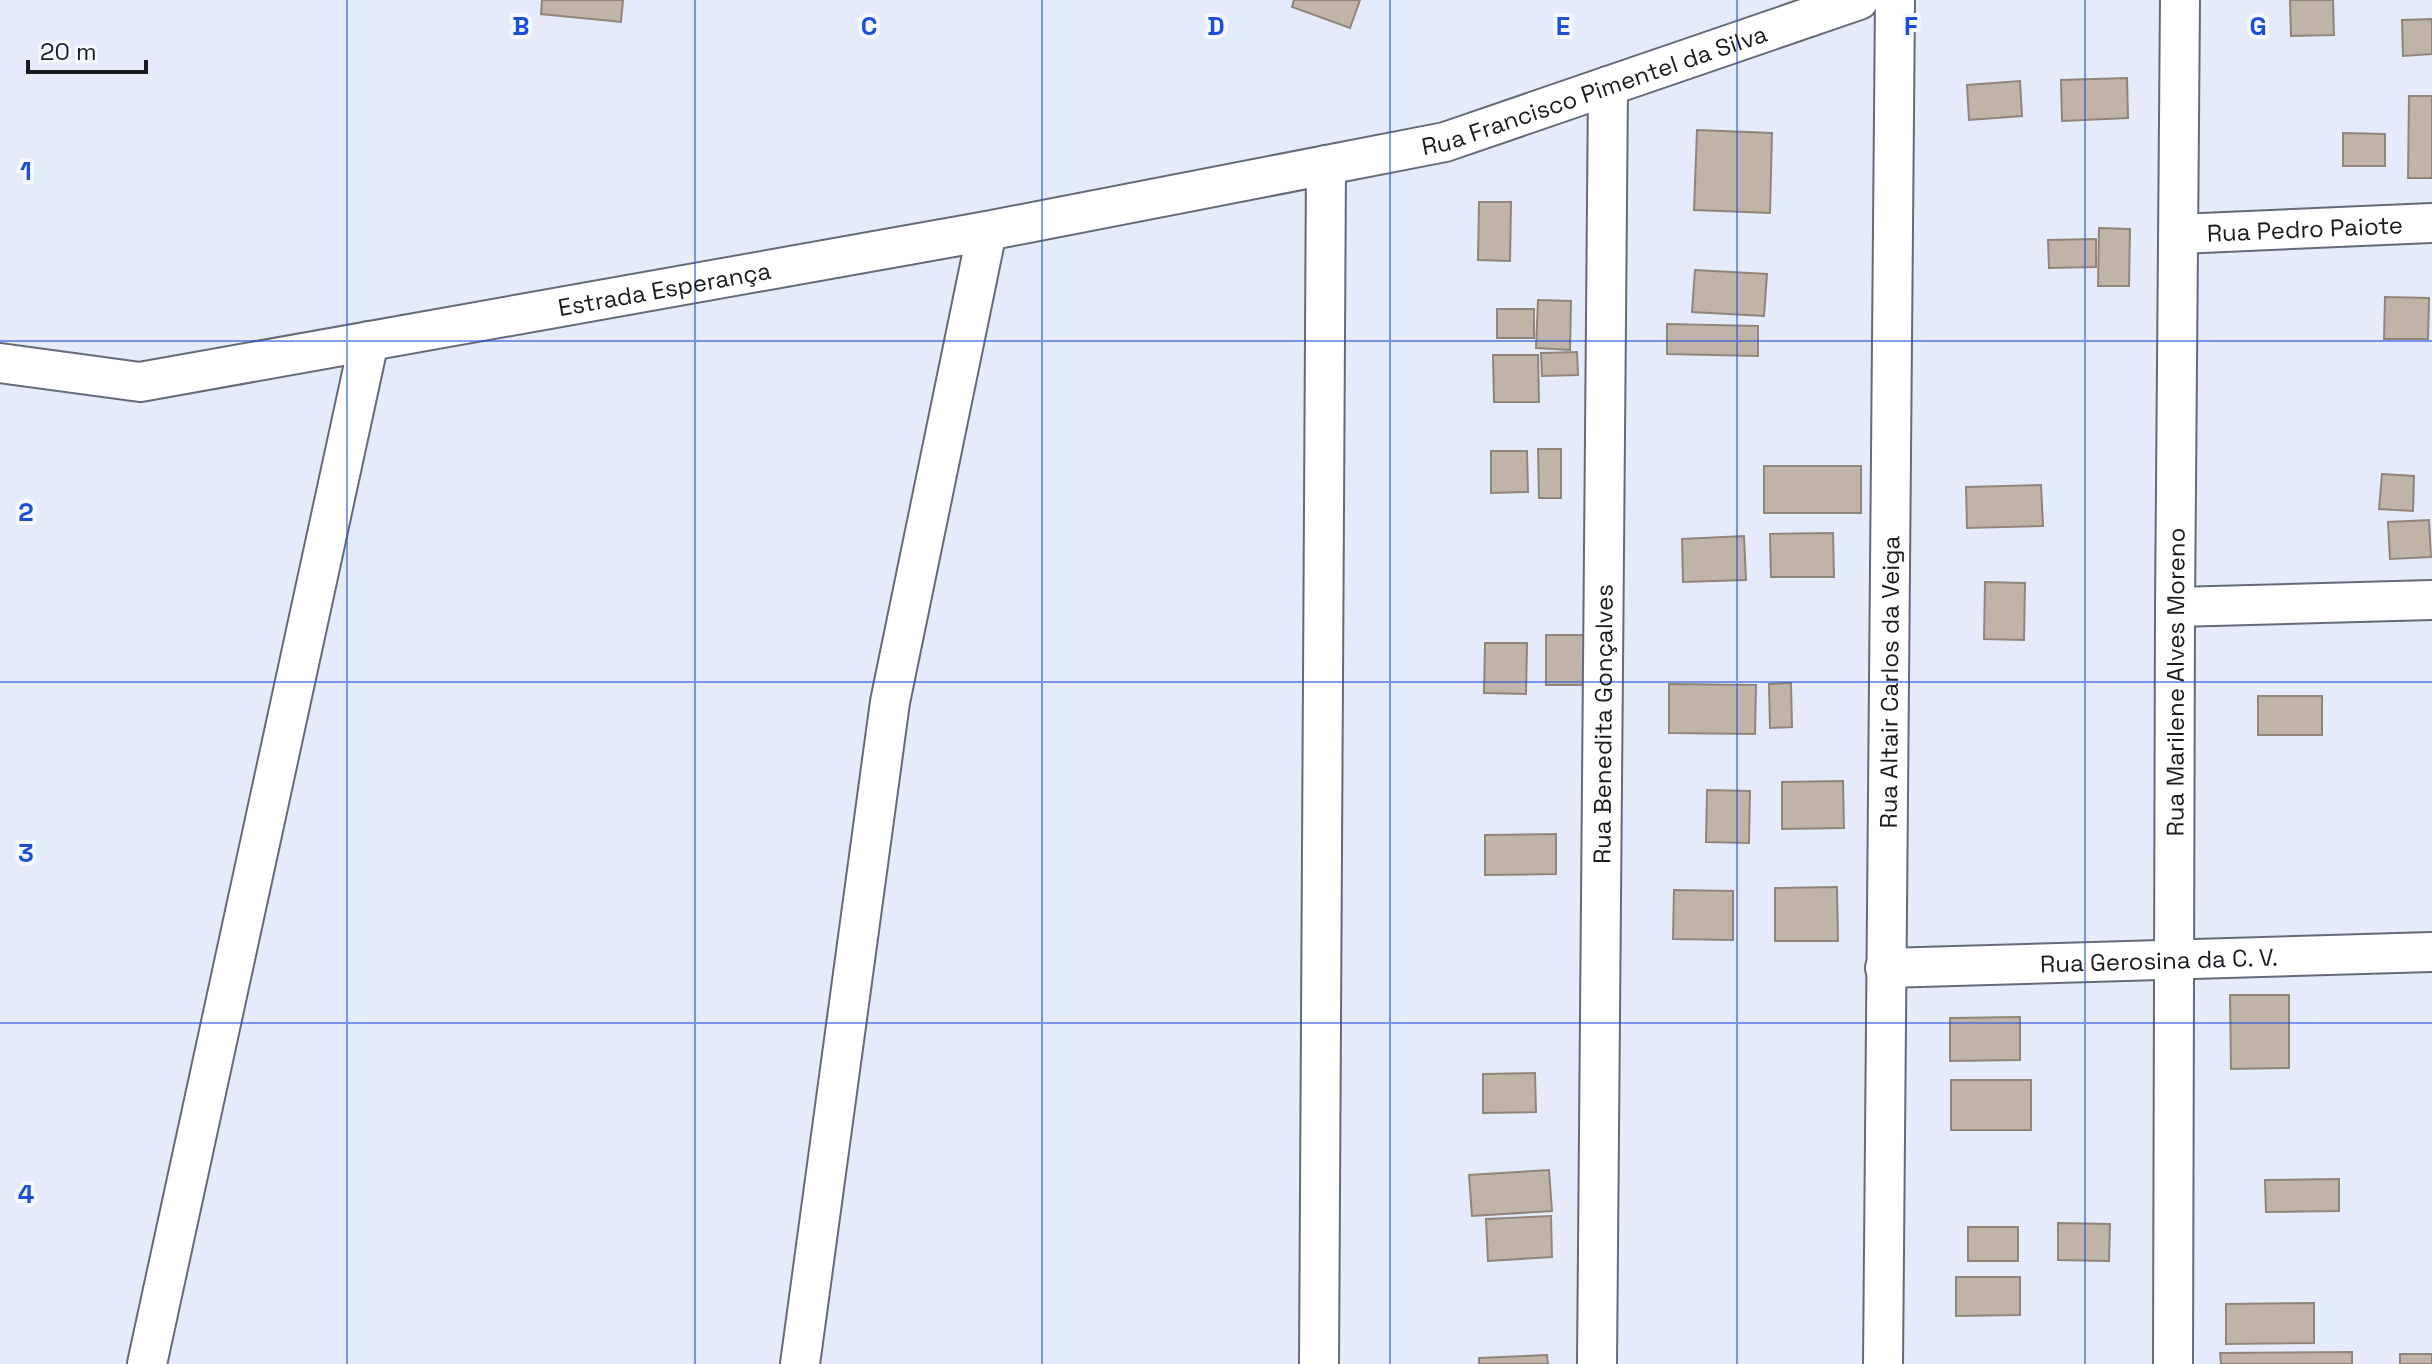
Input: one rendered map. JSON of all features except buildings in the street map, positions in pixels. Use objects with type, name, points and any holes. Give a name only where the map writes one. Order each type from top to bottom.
[{"type":"street","name":"Rua Francisco Pimentel da Silva","points":[[1326,165],[1445,142],[1859,0]]},
{"type":"street","name":"Rua Altair Carlos da Veiga","points":[[1883,1364],[1895,0]]},
{"type":"street","name":"Rua Marilene Alves Moreno","points":[[2173,1364],[2180,0]]},
{"type":"street","name":"Rua Benedita Gonçalves","points":[[1597,1364],[1608,86]]},
{"type":"street","name":"Estrada Esperança","points":[[0,363],[140,382],[987,231],[1326,165]]},
{"type":"street","points":[[1319,1364],[1326,165]]},
{"type":"street","name":"Rua Pedro Paiote","points":[[2179,234],[2432,223]]},
{"type":"street","points":[[800,1364],[890,702],[987,231]]},
{"type":"street","points":[[147,1364],[369,341]]},
{"type":"street","points":[[2175,607],[2432,600]]},
{"type":"street","name":"Rua Gerosina da C. V.","points":[[1885,968],[2432,952]]}]
